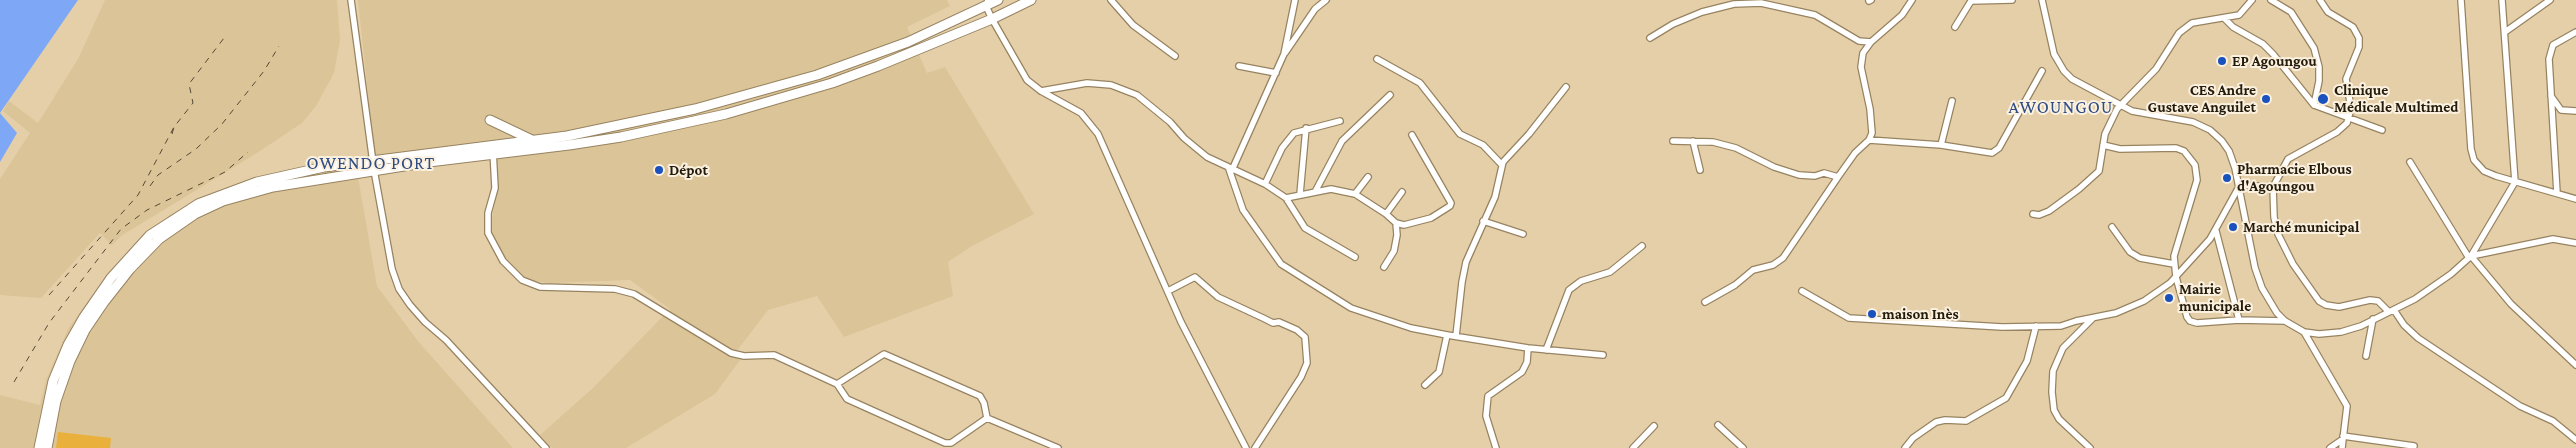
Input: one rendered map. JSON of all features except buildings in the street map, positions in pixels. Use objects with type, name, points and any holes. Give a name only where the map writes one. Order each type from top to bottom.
[{"type":"highway","points":[[493,150],[532,140],[567,136],[665,117],[817,75],[908,42],[987,3],[998,0]]},
{"type":"highway","points":[[47,448],[60,388],[80,338],[110,292],[142,254],[159,239],[195,214],[247,192],[374,166],[493,150],[621,137],[766,104],[878,66],[992,19],[1031,0]]},
{"type":"highway","points":[[490,120],[532,140]]},
{"type":"highway","points":[[39,448],[53,381],[71,338],[100,292],[150,235],[198,204],[236,188],[324,167],[374,166]]},
{"type":"street","points":[[351,0],[374,166],[392,269],[400,289],[410,305],[425,322],[446,340],[546,448]]},
{"type":"street","points":[[1111,0],[1132,25],[1175,56]]},
{"type":"street","points":[[1284,54],[1295,0]]},
{"type":"street","points":[[1326,0],[1315,9],[1284,54],[1230,169],[1243,210],[1281,264],[1358,311],[1411,328],[1528,348],[1602,355]]},
{"type":"street","points":[[1705,302],[1754,270],[1773,265],[1782,258],[1855,153],[1869,140],[1872,125],[1861,67],[1863,53],[1871,42],[1902,15],[1912,0]]},
{"type":"street","points":[[1955,27],[1971,1],[2012,0]]},
{"type":"street","points":[[2042,0],[2051,43],[2064,70],[2082,85],[2119,105],[2144,114],[2193,122],[2210,130],[2229,152],[2240,185],[2255,268],[2262,288],[2277,313],[2285,321],[2304,332],[2318,334],[2341,332],[2373,319],[2431,288],[2470,257],[2515,182],[2502,0]]},
{"type":"street","points":[[2033,214],[2044,214],[2089,181],[2099,171],[2108,127],[2119,105],[2156,69],[2169,46],[2186,26],[2201,20],[2225,19],[2239,15],[2252,0]]},
{"type":"street","points":[[2271,0],[2291,12],[2314,48],[2320,67],[2314,104]]},
{"type":"street","points":[[2320,0],[2328,12],[2353,28],[2359,38],[2359,47],[2346,79],[2351,108],[2347,123],[2337,132],[2288,158],[2273,187],[2274,218],[2278,234],[2293,264],[2319,301],[2326,305],[2339,307],[2370,300],[2378,301],[2418,338],[2520,406],[2553,421],[2576,440]]},
{"type":"street","points":[[2461,0],[2471,149],[2474,160],[2484,171],[2576,199]]},
{"type":"street","points":[[2505,32],[2550,0]]},
{"type":"street","points":[[987,3],[992,19],[1022,74],[1041,90],[1081,113],[1098,134],[1204,370],[1246,448]]},
{"type":"street","points":[[1650,38],[1673,24],[1702,12],[1734,4],[1761,3],[1815,14],[1859,41],[1871,42]]},
{"type":"street","points":[[2225,19],[2233,27],[2263,44],[2314,104],[2382,130]]},
{"type":"street","points":[[2557,193],[2550,50],[2557,41],[2576,32]]},
{"type":"street","points":[[1377,59],[1420,83],[1460,134],[1482,145],[1502,165]]},
{"type":"street","points":[[1238,66],[1276,72]]},
{"type":"street","points":[[1869,140],[1941,145],[1988,153],[1996,150],[2042,71]]},
{"type":"street","points":[[1041,90],[1088,83],[1111,85],[1137,95],[1170,122],[1196,148],[1230,169],[1265,184],[1286,198],[1305,228],[1355,257]]},
{"type":"street","points":[[1456,336],[1466,262],[1495,197],[1502,165],[1566,88]]},
{"type":"street","points":[[1316,190],[1342,141],[1390,95]]},
{"type":"street","points":[[2551,96],[2561,110],[2576,111]]},
{"type":"street","points":[[1941,145],[1952,101]]},
{"type":"street","points":[[1265,184],[1288,139],[1297,131],[1340,121]]},
{"type":"street","points":[[1300,194],[1306,128]]},
{"type":"street","points":[[1286,198],[1316,190],[1331,189],[1355,194],[1386,214],[1396,223],[1404,225],[1431,218],[1450,206],[1451,203],[1412,135]]},
{"type":"street","points":[[1673,141],[1713,142],[1736,148],[1774,166],[1799,174],[1815,176],[1824,173],[1838,177]]},
{"type":"street","points":[[1693,141],[1700,170]]},
{"type":"street","points":[[2103,145],[2120,149],[2176,148],[2184,151],[2192,159],[2198,172],[2197,180],[2176,249],[2174,264],[2186,318],[2198,323],[2239,320],[2285,321]]},
{"type":"street","points":[[493,150],[495,188],[488,214],[488,232],[503,261],[522,280],[545,288],[625,291],[644,299],[731,353],[744,356],[774,355],[837,384],[847,399],[945,443],[951,443],[988,418]]},
{"type":"street","points":[[2410,162],[2470,257],[2511,304],[2576,365]]},
{"type":"street","points":[[1355,194],[1368,176]]},
{"type":"street","points":[[2240,185],[2273,187]]},
{"type":"street","points":[[1802,291],[1849,318],[1928,324],[2060,326],[2144,302],[2176,277],[2216,231],[2240,185]]},
{"type":"street","points":[[1386,214],[1402,192]]},
{"type":"street","points":[[1483,221],[1523,234]]},
{"type":"street","points":[[1384,267],[1394,251],[1397,235],[1396,223]]},
{"type":"street","points":[[2112,227],[2130,252],[2140,258],[2174,264]]},
{"type":"street","points":[[2216,231],[2239,320]]},
{"type":"street","points":[[2470,257],[2553,239],[2576,243]]},
{"type":"street","points":[[1546,350],[1569,290],[1581,281],[1610,272],[1642,246]]},
{"type":"street","points":[[1168,291],[1195,277],[1218,297],[1263,318],[1279,322],[1297,330],[1305,337],[1307,364],[1282,409],[1255,448]]},
{"type":"street","points":[[2090,448],[2058,419],[2054,410],[2052,392],[2053,371],[2063,348],[2093,318]]},
{"type":"street","points":[[2366,356],[2373,319]]},
{"type":"street","points":[[1905,448],[1912,438],[1936,422],[1945,420],[1966,421],[2006,398],[2027,362],[2036,326]]},
{"type":"street","points":[[2304,332],[2347,406],[2342,448]]},
{"type":"street","points":[[1425,385],[1439,372],[1447,335]]},
{"type":"street","points":[[1496,448],[1486,416],[1488,396],[1522,372],[1527,362],[1528,348]]},
{"type":"street","points":[[837,384],[884,354],[980,396],[988,418],[1058,448]]},
{"type":"street","points":[[1633,448],[1654,426]]},
{"type":"street","points":[[1718,426],[1743,448]]},
{"type":"street","points":[[2330,448],[2343,437],[2414,446]]},
{"type":"shaded area","points":[[105,0],[337,0],[340,40],[334,73],[316,106],[302,123],[257,153],[121,236],[112,245],[100,233],[41,298],[0,295],[0,179],[30,133],[3,111],[9,101],[38,123],[78,59]]},
{"type":"shaded area","points":[[358,0],[947,0],[950,6],[907,27],[927,73],[945,67],[1034,214],[972,246],[948,262],[953,296],[844,337],[817,296],[768,310],[736,352],[740,360],[715,394],[626,448],[552,448],[540,435],[593,388],[670,309],[630,280],[550,283],[527,280],[505,259],[490,230],[498,184],[489,158],[358,177],[377,286],[417,340],[513,448],[0,448],[0,395],[40,405],[46,380],[68,329],[105,279],[143,238],[171,214],[217,192],[269,176],[375,161]]},
{"type":"shaded area","points":[[58,432],[111,438],[110,448],[56,448]]},
{"type":"water","points":[[0,0],[78,0],[0,113]]},
{"type":"water","points":[[0,113],[17,133],[0,162]]},
{"type":"railway","points":[[172,134],[174,127],[193,103],[189,84],[224,38]]},
{"type":"railway","points":[[150,186],[158,175],[196,149],[222,124],[264,71],[279,46]]},
{"type":"railway","points":[[49,295],[138,195],[174,127]]},
{"type":"railway","points":[[14,382],[49,323],[121,229],[147,210],[225,172],[248,152]]},
{"type":"place","name":"EP Agoungou","points":[[2222,61]]},
{"type":"place","name":"CES Andre Gustave Anguilet","points":[[2266,99]]},
{"type":"place","name":"Clinique Médicale Multimed","points":[[2323,99]]},
{"type":"place","name":"Dépot","points":[[659,170]]},
{"type":"place","name":"Pharmacie Elbous d'Agoungou","points":[[2227,178]]},
{"type":"place","name":"Marché municipal","points":[[2233,227]]},
{"type":"place","name":"Mairie municipale","points":[[2169,298]]},
{"type":"place","name":"maison Inès","points":[[1872,314]]},
{"type":"district","name":"AWOUNGOU","points":[[2061,107]]},
{"type":"district","name":"OWENDO PORT","points":[[371,163]]}]
